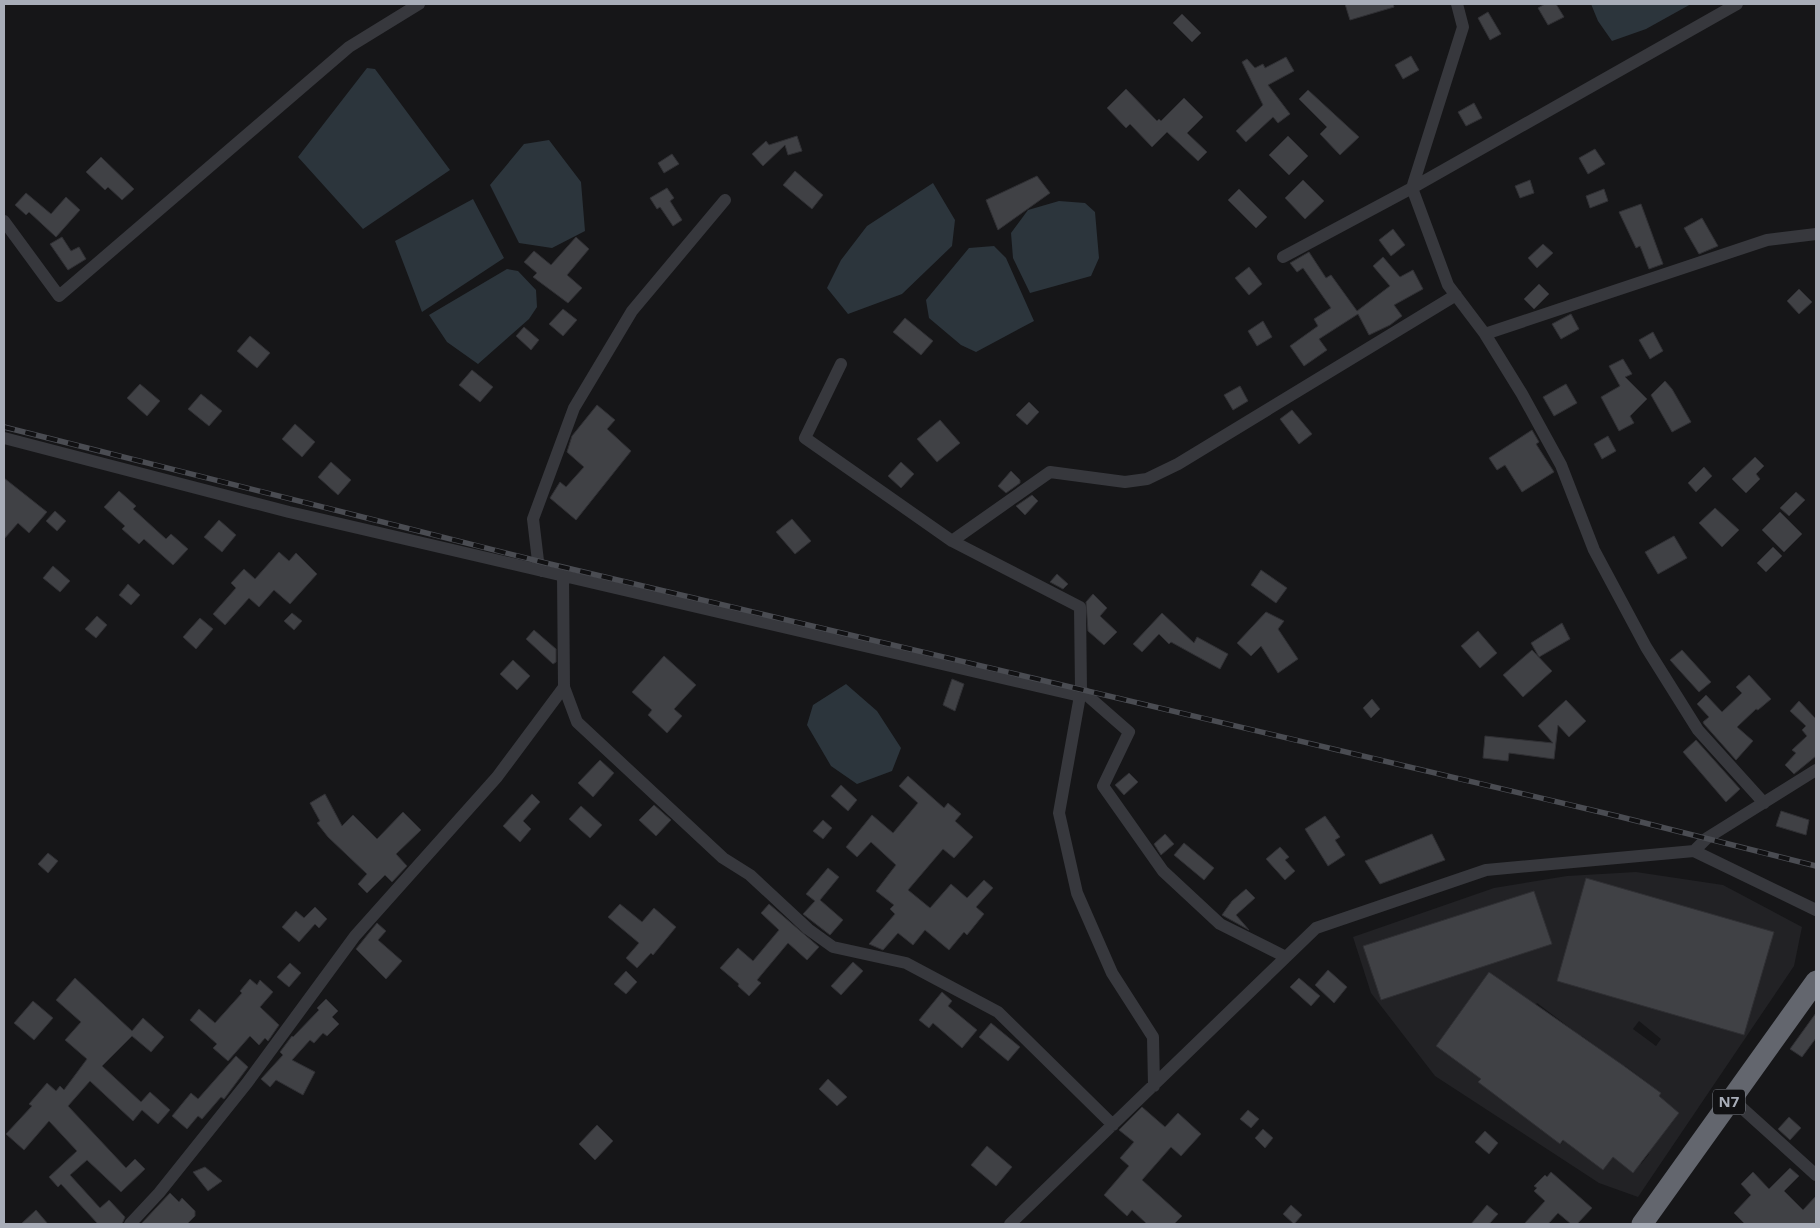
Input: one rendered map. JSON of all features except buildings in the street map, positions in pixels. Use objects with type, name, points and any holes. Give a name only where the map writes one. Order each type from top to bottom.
[{"type":"highway","name":"N7","points":[[1642,1224],[1816,981]]},
{"type":"street","points":[[4,221],[59,296],[349,46],[419,4]]},
{"type":"street","points":[[1457,4],[1463,26],[1412,188],[1448,285],[1485,334],[1522,394],[1561,465],[1594,550],[1646,647],[1698,730],[1764,803]]},
{"type":"street","points":[[1283,258],[1412,188],[1737,4]]},
{"type":"street","points":[[542,571],[538,561],[533,519],[574,408],[632,310],[724,200]]},
{"type":"street","points":[[1485,334],[1767,240],[1816,234]]},
{"type":"street","points":[[952,541],[1050,472],[1125,482],[1147,479],[1178,464],[1456,295]]},
{"type":"street","points":[[841,364],[806,438],[952,541],[1080,607],[1081,693],[1059,813],[1077,893],[1112,973],[1153,1037],[1154,1086]]},
{"type":"street","points":[[4,438],[289,512],[1081,693],[1129,732],[1103,786],[1163,871],[1220,924],[1286,957]]},
{"type":"street","points":[[563,576],[564,687],[577,722],[723,858],[750,875],[808,929],[832,947],[906,963],[998,1012],[1113,1125]]},
{"type":"street","points":[[130,1224],[159,1193],[247,1083],[355,936],[497,777],[564,687]]},
{"type":"street","points":[[1694,851],[1707,838],[1816,770]]},
{"type":"street","points":[[1010,1224],[1316,928],[1486,870],[1694,851],[1816,910]]},
{"type":"street","points":[[1732,1099],[1816,1176]]},
{"type":"shaded area","points":[[1591,4],[1691,4],[1646,29],[1612,41],[1598,21]]},
{"type":"shaded area","points":[[367,68],[375,69],[450,170],[363,229],[298,157]]},
{"type":"shaded area","points":[[549,140],[581,182],[585,231],[552,248],[519,243],[490,185],[524,144]]},
{"type":"shaded area","points":[[933,183],[955,220],[952,246],[902,294],[848,314],[827,288],[841,260],[867,226]]},
{"type":"shaded area","points":[[473,199],[504,258],[422,312],[395,241]]},
{"type":"shaded area","points":[[1059,201],[1085,203],[1095,212],[1099,258],[1091,276],[1030,293],[1013,258],[1011,233],[1028,210]]},
{"type":"shaded area","points":[[994,246],[1006,258],[1034,321],[976,352],[961,345],[929,318],[926,300],[969,248]]},
{"type":"shaded area","points":[[507,269],[518,271],[536,290],[537,307],[529,319],[478,364],[447,342],[429,315]]},
{"type":"shaded area","points":[[846,684],[877,711],[901,748],[892,771],[857,784],[831,766],[807,725],[813,705]]},
{"type":"shaded area","points":[[1636,872],[1723,885],[1802,927],[1794,966],[1638,1197],[1599,1183],[1435,1076],[1371,993],[1353,937],[1494,888],[1567,876]],"holes":[[[1534,891],[1552,944],[1381,1000],[1364,946]],[[1773,932],[1744,1035],[1557,981]],[[1489,972],[1529,1001],[1476,1075],[1436,1046]],[[1537,1003],[1574,1031],[1515,1109],[1479,1082]],[[1639,1021],[1661,1039],[1656,1046],[1633,1029]],[[1582,1036],[1620,1064],[1561,1144],[1522,1115]],[[1625,1066],[1661,1093],[1603,1170],[1567,1143]],[[1662,1100],[1679,1113],[1670,1125]],[[1636,1144],[1649,1154],[1641,1164],[1627,1154]]]},
{"type":"railway","points":[[4,427],[550,564],[1617,816],[1816,866]]}]
